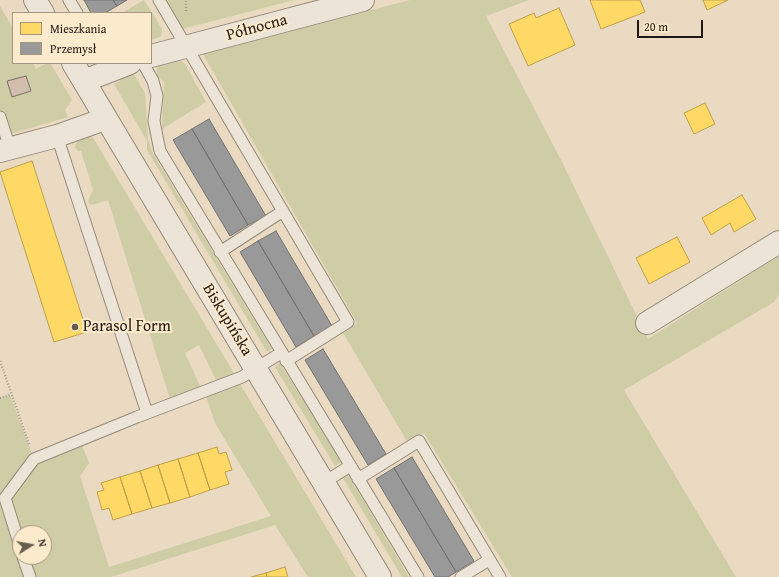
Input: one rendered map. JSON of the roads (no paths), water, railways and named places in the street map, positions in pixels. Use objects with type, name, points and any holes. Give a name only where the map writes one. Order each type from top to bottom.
[{"type":"street","points":[[35,0],[42,12]]},
{"type":"street","name":"Północna","points":[[152,56],[362,0]]},
{"type":"street","points":[[78,72],[124,64]]},
{"type":"street","name":"Biskupińska","points":[[78,72],[380,577]]},
{"type":"street","points":[[5,149],[57,136],[105,119]]},
{"type":"street","points":[[647,323],[779,242]]},
{"type":"lane","points":[[69,0],[76,12]]},
{"type":"lane","points":[[13,525],[5,498],[34,459],[147,413],[242,377],[348,322],[159,0]]},
{"type":"lane","points":[[144,64],[153,81],[157,96],[154,120],[160,151],[283,357],[418,577]]},
{"type":"lane","points":[[0,117],[5,149]]},
{"type":"lane","points":[[57,136],[147,413]]},
{"type":"lane","points":[[220,252],[283,211]]},
{"type":"lane","points":[[358,479],[419,441],[500,577]]},
{"type":"lane","points":[[323,483],[350,466]]},
{"type":"lane","points":[[461,577],[490,560]]},
{"type":"lane","points":[[26,565],[30,577]]},
{"type":"place","name":"Parasol Form","points":[[75,327]]}]
